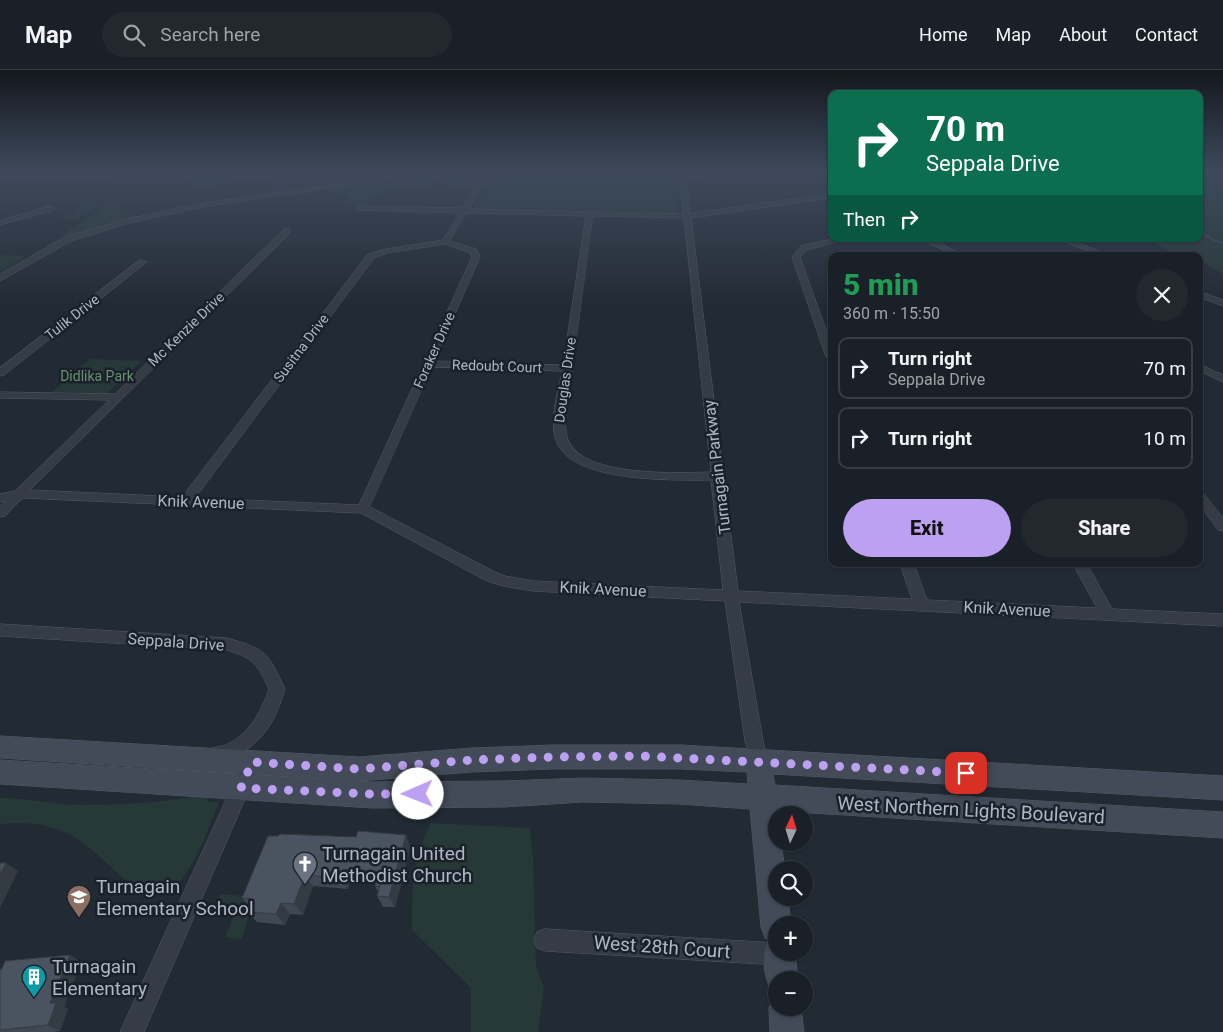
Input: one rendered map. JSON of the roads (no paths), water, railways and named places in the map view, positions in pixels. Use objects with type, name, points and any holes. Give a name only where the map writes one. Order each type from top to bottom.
[{"type":"street","points":[[0,222],[19,217]]},
{"type":"street","points":[[0,278],[68,239],[146,217]]},
{"type":"street","points":[[446,242],[461,217]]},
{"type":"street","name":"Douglas Drive","points":[[590,217],[558,432],[566,446],[581,459],[603,469],[629,475],[718,476]]},
{"type":"street","name":"Turnagain Parkway","points":[[687,217],[731,595],[759,761]]},
{"type":"street","name":"Mc Kenzie Drive","points":[[0,513],[287,231]]},
{"type":"street","name":"Foraker Drive","points":[[363,509],[476,255],[473,251],[446,242]]},
{"type":"street","name":"Susitna Drive","points":[[186,502],[371,256],[386,251],[446,242]]},
{"type":"street","points":[[828,340],[796,257],[804,248],[829,242]]},
{"type":"street","points":[[932,242],[953,252]]},
{"type":"street","points":[[1070,242],[1095,252]]},
{"type":"street","points":[[1085,242],[1087,249]]},
{"type":"street","name":"Tulik Drive","points":[[0,373],[143,262]]},
{"type":"street","points":[[1203,296],[1223,303]]},
{"type":"street","name":"Redoubt Court","points":[[428,364],[566,368]]},
{"type":"street","points":[[1203,369],[1223,379]]},
{"type":"street","points":[[0,395],[117,397]]},
{"type":"street","name":"Knik Avenue","points":[[0,498],[19,494],[363,509],[474,569],[503,581],[533,586],[1223,620]]},
{"type":"street","points":[[1203,501],[1223,527]]},
{"type":"street","points":[[908,567],[921,604]]},
{"type":"street","points":[[1082,567],[1108,615]]},
{"type":"street","name":"Seppala Drive","points":[[0,630],[227,644],[247,650],[263,660],[277,689],[272,705],[249,752],[241,788],[132,1032]]},
{"type":"street","name":"West Northern Lights Boulevard","points":[[0,748],[198,759],[249,752],[359,769],[472,760],[671,756],[1223,788]]},
{"type":"street","points":[[759,761],[775,916]]},
{"type":"street","name":"West Northern Lights Boulevard","points":[[0,772],[241,788],[372,794],[679,792],[1223,825]]},
{"type":"street","name":"West 28th Court","points":[[545,940],[768,952]]},
{"type":"street","points":[[785,1016],[787,1032]]},
{"type":"waterway","points":[[1203,234],[1215,241],[1223,243]]},
{"type":"place","name":"Turnagain United Methodist Church","points":[[305,885]]},
{"type":"place","name":"Turnagain Elementary School","points":[[79,918]]},
{"type":"place","name":"Turnagain Elementary","points":[[34,998]]},
{"type":"park label","name":"Didlika Park","points":[[97,376]]}]
